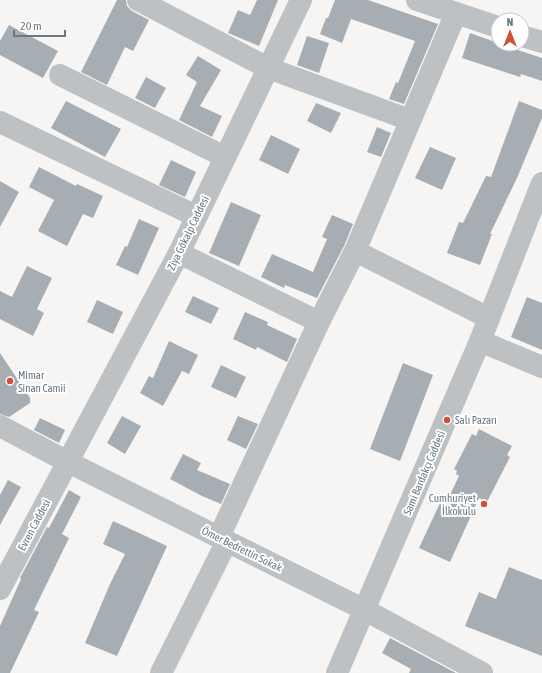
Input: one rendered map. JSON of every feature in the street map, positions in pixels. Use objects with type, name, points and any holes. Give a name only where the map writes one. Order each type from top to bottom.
[{"type":"street","points":[[138,0],[268,68],[410,120]]},
{"type":"street","name":"Ziya Gökalp Caddesi","points":[[68,462],[179,253],[301,0]]},
{"type":"street","points":[[417,0],[490,25]]},
{"type":"street","points":[[161,673],[223,539],[319,322],[355,251],[456,13]]},
{"type":"street","points":[[530,38],[542,42]]},
{"type":"street","points":[[60,75],[225,157]]},
{"type":"street","points":[[0,122],[196,216]]},
{"type":"street","name":"Sami Bardakçı Caddesi","points":[[337,673],[480,341],[542,183]]},
{"type":"street","points":[[355,251],[489,318]]},
{"type":"street","points":[[179,253],[319,322]]},
{"type":"street","points":[[480,341],[542,366]]},
{"type":"street","name":"Ömer Bedrettin Sokak","points":[[0,426],[68,462],[365,610],[482,673]]},
{"type":"street","name":"Evren Caddesi","points":[[0,589],[68,462]]},
{"type":"building","points":[[117,0],[126,0],[127,6],[132,11],[149,20],[133,51],[125,47],[107,85],[81,72]]},
{"type":"building","points":[[257,0],[278,0],[259,46],[228,33],[238,10],[250,15]]},
{"type":"building","points":[[335,0],[368,0],[438,24],[404,104],[389,99],[396,82],[398,83],[415,41],[351,19],[342,43],[320,34]]},
{"type":"building","points":[[9,25],[58,51],[43,78],[0,55],[0,41]]},
{"type":"building","points":[[470,33],[490,40],[490,52],[524,52],[542,58],[542,81],[521,74],[520,77],[462,58]]},
{"type":"building","points":[[307,36],[329,43],[319,73],[297,65]]},
{"type":"building","points":[[198,56],[221,70],[200,106],[222,116],[212,137],[179,120],[197,82],[186,75]]},
{"type":"building","points":[[146,77],[166,88],[155,108],[135,98]]},
{"type":"building","points":[[66,101],[121,129],[105,157],[51,128]]},
{"type":"building","points":[[519,101],[542,110],[542,118],[517,178],[490,234],[492,234],[480,265],[447,253],[459,222],[463,223],[486,176],[491,177]]},
{"type":"building","points":[[316,103],[341,113],[331,133],[307,121]]},
{"type":"building","points":[[377,127],[391,133],[381,157],[367,152]]},
{"type":"building","points":[[271,135],[300,149],[288,174],[259,160]]},
{"type":"building","points":[[430,147],[456,158],[442,190],[415,178]]},
{"type":"building","points":[[171,160],[196,172],[185,197],[159,185]]},
{"type":"building","points":[[39,167],[76,186],[77,184],[103,196],[93,218],[83,214],[67,246],[38,231],[54,200],[29,187]]},
{"type":"building","points":[[0,181],[19,192],[0,227]]},
{"type":"building","points":[[231,202],[261,215],[239,266],[209,253]]},
{"type":"building","points":[[332,215],[353,224],[344,246],[317,298],[285,285],[284,288],[261,277],[272,254],[313,272],[327,239],[322,237]]},
{"type":"building","points":[[139,219],[159,228],[138,275],[116,265],[125,246],[127,247]]},
{"type":"building","points":[[27,266],[52,278],[37,309],[44,313],[33,336],[0,319],[0,291],[12,297]]},
{"type":"building","points":[[193,296],[219,308],[211,324],[185,312]]},
{"type":"building","points":[[527,297],[542,303],[542,350],[511,337]]},
{"type":"building","points":[[97,300],[123,312],[113,334],[87,322]]},
{"type":"building","points":[[245,312],[268,322],[267,325],[297,339],[287,362],[257,347],[256,350],[233,339]]},
{"type":"building","points":[[169,341],[198,355],[189,374],[182,371],[163,406],[140,393],[149,376],[153,378]]},
{"type":"building","name":"Mimar Sinan Camii","points":[[0,353],[30,398],[30,403],[9,417],[0,414]]},
{"type":"building","points":[[403,363],[433,375],[400,461],[370,449]]},
{"type":"building","points":[[221,365],[246,377],[236,398],[211,387]]},
{"type":"building","points":[[122,416],[141,426],[125,454],[107,443]]},
{"type":"building","points":[[238,416],[258,424],[246,449],[227,440]]},
{"type":"building","points":[[40,418],[65,430],[59,443],[34,430]]},
{"type":"building","points":[[479,429],[512,446],[507,455],[510,457],[487,502],[479,498],[450,562],[419,548],[441,501],[446,503],[459,476],[456,474],[457,471],[454,469],[472,434],[476,436]]},
{"type":"building","points":[[183,454],[201,463],[197,470],[230,484],[221,504],[170,479]]},
{"type":"building","points":[[8,480],[21,487],[0,525],[0,495]]},
{"type":"building","points":[[69,490],[81,497],[62,534],[69,538],[34,610],[39,612],[10,673],[0,673],[0,626],[21,579],[20,578],[47,527],[49,528]]},
{"type":"building","points":[[113,521],[167,546],[117,656],[85,643],[110,584],[125,554],[103,544]]},
{"type":"building","points":[[509,567],[542,580],[542,656],[465,626],[479,592],[496,599]]},
{"type":"building","points":[[390,638],[456,673],[409,673],[411,669],[382,653]]},
{"type":"place","name":"Mimar Sinan Camii","points":[[10,381]]},
{"type":"place","name":"Salı Pazarı","points":[[447,420]]},
{"type":"place","name":"Cumhuriyet İlkokulu","points":[[484,504]]}]
